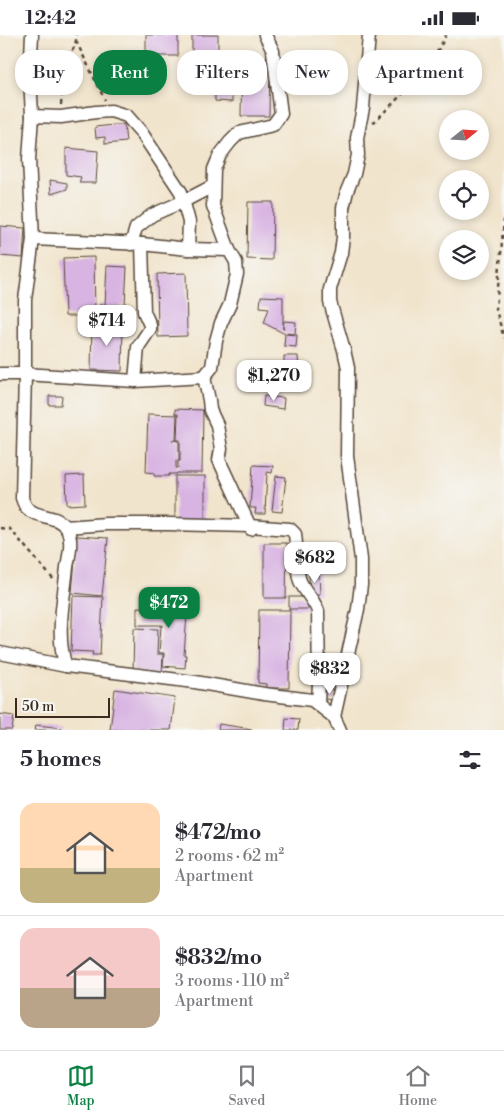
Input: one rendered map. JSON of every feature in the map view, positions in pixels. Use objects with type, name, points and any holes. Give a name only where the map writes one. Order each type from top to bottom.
[{"type":"street","points":[[32,35],[30,76],[32,116],[29,159],[33,239],[25,300],[22,498],[27,508],[62,523],[67,530],[70,544],[61,638],[62,656],[66,666]]},
{"type":"street","points":[[0,374],[135,381],[204,377],[212,367],[221,323],[230,304],[237,274],[236,262],[229,250],[213,206],[214,169],[220,155],[239,133],[273,125],[281,114],[273,51],[265,35]]},
{"type":"street","points":[[334,717],[358,609],[361,559],[346,457],[348,369],[330,302],[330,289],[342,245],[347,191],[354,174],[358,155],[357,138],[363,108],[369,35]]},
{"type":"street","points":[[32,116],[61,117],[111,111],[127,116],[141,132],[181,192],[188,222],[188,249]]},
{"type":"street","points":[[135,381],[138,347],[150,329],[144,312],[136,229],[152,215],[213,186]]},
{"type":"street","points":[[33,239],[229,250]]},
{"type":"street","points":[[204,377],[210,410],[217,425],[220,449],[219,460],[250,528]]},
{"type":"street","points":[[65,527],[169,523],[290,529],[295,534],[300,581],[316,604],[318,611],[318,704]]},
{"type":"street","points":[[0,653],[66,666],[195,682],[312,700],[334,717],[340,730]]},
{"type":"path","points":[[61,117],[63,78],[76,41],[76,35]]},
{"type":"path","points":[[357,138],[413,83],[441,46],[446,35]]},
{"type":"path","points":[[76,41],[111,111]]},
{"type":"path","points":[[504,219],[496,310],[504,338]]},
{"type":"path","points":[[0,528],[10,529],[65,592]]},
{"type":"building","points":[[146,35],[178,35],[177,56],[167,56],[167,50],[146,50]]},
{"type":"building","points":[[192,35],[218,35],[218,50],[192,50]]},
{"type":"building","points":[[267,58],[270,58],[269,116],[241,116],[241,95],[267,95]]},
{"type":"building","points":[[215,95],[232,95],[232,102],[215,101]]},
{"type":"building","points":[[124,124],[126,142],[105,144],[105,137],[96,138],[95,127]]},
{"type":"building","points":[[66,148],[98,151],[96,183],[79,183],[81,177],[66,175]]},
{"type":"building","points":[[50,180],[67,183],[67,189],[51,194]]},
{"type":"building","points":[[248,202],[273,202],[272,260],[247,259]]},
{"type":"building","points":[[0,226],[25,228],[23,258],[0,256]]},
{"type":"building","points":[[94,257],[95,316],[65,316],[63,258]]},
{"type":"building","points":[[107,266],[127,267],[125,305],[121,305],[120,322],[99,321],[100,304],[105,305]]},
{"type":"building","points":[[186,273],[187,336],[158,337],[157,274]]},
{"type":"building","points":[[261,296],[283,297],[283,329],[284,321],[296,322],[295,334],[283,333],[264,323],[269,308],[260,307]]},
{"type":"building","points":[[92,322],[123,323],[122,371],[91,370]]},
{"type":"building","points":[[285,334],[297,335],[296,347],[284,346]]},
{"type":"building","points":[[284,356],[298,356],[299,374],[284,374]]},
{"type":"building","points":[[278,363],[278,375],[261,376],[260,364]]},
{"type":"building","points":[[49,396],[62,396],[61,405],[49,405]]},
{"type":"building","points":[[264,396],[284,398],[283,409],[263,406]]},
{"type":"building","points":[[175,409],[203,410],[202,473],[177,473],[169,474],[169,476],[154,476],[154,473],[146,472],[148,414],[177,415],[176,440],[172,440],[179,441],[180,461],[180,440],[177,440],[178,414],[175,414]]},
{"type":"building","points":[[253,465],[273,466],[272,473],[267,472],[265,514],[255,514],[256,508],[250,508]]},
{"type":"building","points":[[84,475],[85,504],[67,505],[66,476]]},
{"type":"building","points":[[175,476],[205,476],[205,528],[175,528]]},
{"type":"building","points":[[276,476],[286,477],[282,512],[272,511]]},
{"type":"building","points":[[77,536],[108,538],[102,596],[72,593]]},
{"type":"building","points":[[264,543],[287,543],[286,598],[264,598]]},
{"type":"building","points":[[319,574],[320,594],[310,594],[309,575]]},
{"type":"building","points":[[73,596],[103,597],[100,655],[92,655],[93,652],[71,651]]},
{"type":"building","points":[[289,597],[308,597],[308,609],[289,609]]},
{"type":"building","points":[[162,598],[188,600],[184,655],[186,655],[185,668],[163,666],[164,653],[159,653],[161,626],[163,627],[163,625],[137,625],[137,607],[161,609]]},
{"type":"building","points":[[259,610],[290,610],[289,688],[266,688],[266,684],[258,683]]},
{"type":"building","points":[[134,628],[158,629],[157,654],[163,654],[162,676],[133,671]]},
{"type":"building","points":[[115,689],[175,698],[171,730],[110,730]]},
{"type":"building","points":[[325,689],[335,690],[334,700],[324,699]]},
{"type":"building","points":[[0,714],[14,716],[12,730],[0,730]]},
{"type":"building","points":[[286,718],[299,719],[298,730],[285,730]]},
{"type":"building","points":[[219,724],[252,729],[252,730],[218,730]]},
{"type":"building","points":[[36,725],[62,728],[62,730],[35,730]]}]
